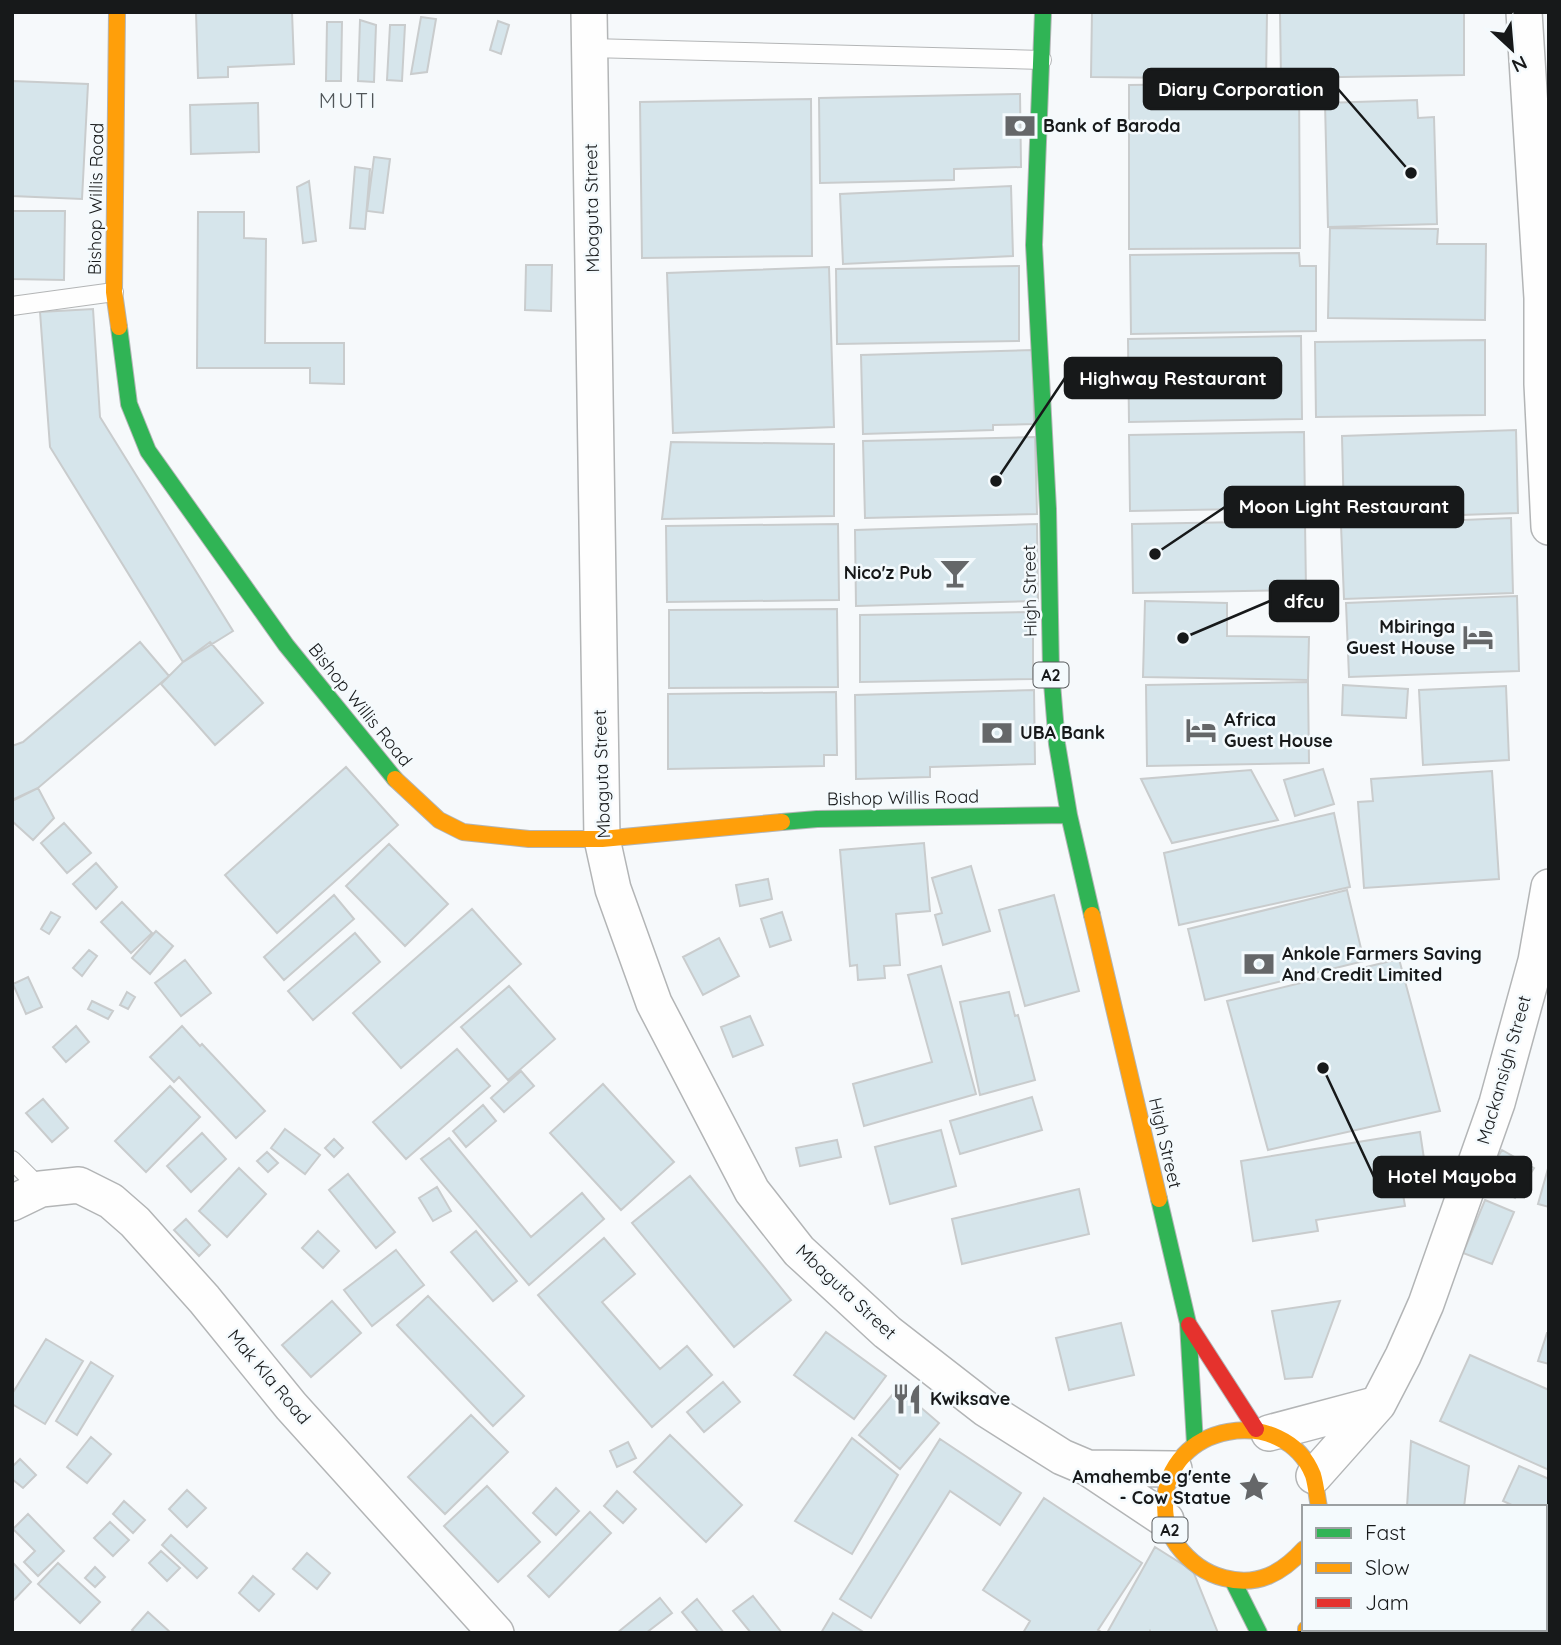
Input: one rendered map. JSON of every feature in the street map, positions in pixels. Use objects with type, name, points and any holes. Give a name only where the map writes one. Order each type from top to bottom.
[{"type":"main road","name":"Bishop Willis Road","points":[[117,12],[114,292],[129,404],[148,451],[286,645],[401,786],[439,820],[463,832],[529,839],[602,839],[817,819],[1069,815]]},
{"type":"main road","name":"High Street","points":[[1043,12],[1034,246],[1048,509],[1051,670],[1057,744],[1069,815],[1188,1323],[1184,1456]]},
{"type":"main road","name":"High Street","points":[[1188,1323],[1263,1431]]},
{"type":"main road","points":[[1184,1456],[1224,1430],[1263,1431]]},
{"type":"main road","name":"A2","points":[[1263,1431],[1296,1450],[1316,1491]]},
{"type":"main road","name":"A2","points":[[1184,1456],[1166,1493],[1166,1520],[1175,1542],[1189,1561],[1209,1575],[1233,1581],[1262,1579],[1289,1566],[1302,1551]]},
{"type":"main road","points":[[1233,1581],[1259,1633]]},
{"type":"street","name":"Mbaguta Street","points":[[589,12],[602,839],[613,889],[654,1003],[752,1191],[799,1251],[887,1332],[986,1409],[1062,1457],[1088,1468],[1166,1520]]},
{"type":"street","points":[[1524,12],[1542,298],[1542,384],[1549,527]]},
{"type":"street","name":"Mackansigh Street","points":[[1316,1491],[1378,1404],[1426,1304],[1497,1103],[1536,961],[1549,887]]},
{"type":"street","name":"Mak Kla Road","points":[[27,1196],[79,1185],[111,1201],[135,1222],[204,1299],[291,1406],[496,1633]]},
{"type":"street","points":[[1263,1431],[1378,1404]]},
{"type":"street","name":"Mbaguta Street","points":[[1088,1468],[1184,1456]]},
{"type":"lane","points":[[590,48],[1042,60]]},
{"type":"lane","points":[[12,306],[114,292]]},
{"type":"lane","points":[[12,1160],[27,1196]]},
{"type":"building","points":[[196,12],[292,12],[294,64],[228,67],[228,77],[198,78]]},
{"type":"building","points":[[1092,12],[1267,12],[1266,79],[1091,77]]},
{"type":"building","points":[[1280,12],[1464,12],[1464,75],[1281,78]]},
{"type":"building","points":[[421,17],[436,19],[427,72],[411,74]]},
{"type":"building","points":[[360,20],[376,25],[374,82],[358,81]]},
{"type":"building","points":[[498,21],[509,25],[501,54],[490,50]]},
{"type":"building","points":[[327,22],[342,22],[341,81],[326,81]]},
{"type":"building","points":[[390,25],[405,25],[402,81],[387,80]]},
{"type":"building","points":[[12,81],[88,84],[82,199],[12,196]]},
{"type":"building","points":[[1299,83],[1300,248],[1129,249],[1129,85]]},
{"type":"building","points":[[1020,94],[1021,167],[954,169],[954,180],[820,183],[819,98]]},
{"type":"building","points":[[811,99],[812,256],[642,258],[640,102]]},
{"type":"building","points":[[1417,100],[1418,118],[1434,117],[1437,224],[1328,227],[1325,103]]},
{"type":"building","points":[[258,103],[259,152],[191,154],[190,105]]},
{"type":"building","points":[[374,157],[390,159],[383,213],[367,211]]},
{"type":"building","points":[[355,167],[370,169],[365,229],[350,228]]},
{"type":"building","points":[[309,181],[316,241],[303,243],[297,187]]},
{"type":"building","points":[[1011,186],[1013,256],[843,264],[840,194]]},
{"type":"building","points":[[12,211],[65,211],[64,280],[12,279]]},
{"type":"building","points":[[198,212],[244,212],[244,238],[266,239],[265,343],[344,343],[344,384],[310,383],[310,368],[197,368]]},
{"type":"building","points":[[1330,228],[1438,229],[1437,244],[1486,244],[1485,320],[1328,318]]},
{"type":"building","points":[[1299,253],[1300,266],[1316,266],[1316,331],[1131,334],[1130,255]]},
{"type":"building","points":[[526,265],[552,265],[551,311],[525,310]]},
{"type":"building","points":[[1019,266],[1019,341],[837,344],[836,269]]},
{"type":"building","points":[[829,267],[834,427],[673,433],[667,273]]},
{"type":"building","points":[[93,309],[100,417],[233,631],[183,662],[50,447],[40,312]]},
{"type":"building","points":[[1301,336],[1302,419],[1129,422],[1128,339]]},
{"type":"building","points":[[1485,340],[1485,415],[1316,417],[1315,342]]},
{"type":"building","points":[[1033,350],[1034,424],[993,425],[993,430],[863,434],[861,355]]},
{"type":"building","points":[[1516,430],[1518,513],[1344,519],[1342,436]]},
{"type":"building","points":[[1304,432],[1305,508],[1130,511],[1129,435]]},
{"type":"building","points":[[1035,437],[1037,514],[865,518],[863,441]]},
{"type":"building","points":[[671,442],[834,444],[834,516],[662,519]]},
{"type":"building","points":[[1511,518],[1513,593],[1344,599],[1341,525]]},
{"type":"building","points":[[1305,521],[1306,590],[1133,593],[1132,524]]},
{"type":"building","points":[[838,524],[839,600],[667,602],[666,526]]},
{"type":"building","points":[[1037,524],[1038,601],[856,606],[855,530]]},
{"type":"building","points":[[1517,596],[1519,671],[1349,677],[1346,603]]},
{"type":"building","points":[[1145,601],[1227,603],[1227,636],[1309,637],[1308,680],[1143,677]]},
{"type":"building","points":[[837,609],[838,687],[669,688],[669,610]]},
{"type":"building","points":[[1033,612],[1033,679],[860,682],[860,615]]},
{"type":"building","points":[[140,642],[169,676],[38,788],[12,800],[12,746],[23,742]]},
{"type":"building","points":[[210,642],[263,703],[215,745],[161,684],[183,662]]},
{"type":"building","points":[[1308,682],[1309,763],[1147,766],[1146,685]]},
{"type":"building","points":[[1343,685],[1408,689],[1406,718],[1342,715]]},
{"type":"building","points":[[1506,686],[1509,760],[1423,765],[1419,690]]},
{"type":"building","points":[[1034,690],[1035,764],[930,767],[930,777],[856,779],[855,695]]},
{"type":"building","points":[[836,692],[837,755],[824,755],[824,766],[668,769],[668,694]]},
{"type":"building","points":[[346,767],[398,825],[277,933],[225,875]]},
{"type":"building","points":[[1323,769],[1334,804],[1295,816],[1284,780]]},
{"type":"building","points":[[1251,770],[1278,820],[1172,843],[1141,779]]},
{"type":"building","points":[[1492,771],[1499,879],[1364,888],[1358,802],[1373,801],[1371,779]]},
{"type":"building","points":[[38,788],[54,818],[33,840],[12,821],[12,801]]},
{"type":"building","points":[[1334,813],[1350,887],[1179,925],[1164,853]]},
{"type":"building","points":[[64,823],[91,853],[67,873],[41,843]]},
{"type":"building","points":[[924,843],[930,911],[896,914],[900,965],[884,966],[885,978],[858,980],[857,965],[850,966],[840,850]]},
{"type":"building","points":[[389,844],[448,904],[405,946],[346,886]]},
{"type":"building","points":[[96,863],[117,887],[96,909],[73,884]]},
{"type":"building","points":[[971,866],[990,931],[943,945],[935,915],[942,913],[932,878]]},
{"type":"building","points":[[768,879],[772,899],[740,906],[736,885]]},
{"type":"building","points":[[1347,890],[1364,961],[1205,1000],[1188,929]]},
{"type":"building","points":[[334,895],[354,919],[284,980],[264,957]]},
{"type":"building","points":[[1054,895],[1079,991],[1025,1006],[999,910]]},
{"type":"building","points":[[122,902],[152,933],[131,953],[101,922]]},
{"type":"building","points":[[472,909],[521,964],[401,1068],[353,1013]]},
{"type":"building","points":[[51,912],[60,917],[49,934],[41,929]]},
{"type":"building","points":[[782,912],[791,940],[770,947],[761,919]]},
{"type":"building","points":[[156,931],[173,946],[150,974],[132,958]]},
{"type":"building","points":[[355,933],[380,962],[313,1020],[288,991]]},
{"type":"building","points":[[719,938],[739,976],[703,995],[683,957]]},
{"type":"building","points":[[89,950],[97,956],[82,976],[73,968]]},
{"type":"building","points":[[1399,959],[1440,1111],[1268,1150],[1227,1001]]},
{"type":"building","points":[[185,960],[211,993],[181,1016],[155,983]]},
{"type":"building","points":[[941,966],[976,1094],[864,1126],[853,1084],[932,1062],[908,975]]},
{"type":"building","points":[[28,977],[42,1007],[26,1014],[13,984]]},
{"type":"building","points":[[509,986],[555,1039],[508,1080],[461,1027]]},
{"type":"building","points":[[127,992],[135,997],[128,1009],[120,1005]]},
{"type":"building","points":[[1009,992],[1015,1016],[1018,1015],[1035,1080],[980,1095],[960,1002]]},
{"type":"building","points":[[92,1001],[113,1011],[108,1019],[88,1009]]},
{"type":"building","points":[[750,1016],[763,1045],[733,1057],[721,1027]]},
{"type":"building","points":[[76,1026],[89,1042],[66,1062],[53,1047]]},
{"type":"building","points":[[182,1026],[265,1111],[236,1138],[179,1077],[174,1082],[150,1057]]},
{"type":"building","points":[[457,1049],[490,1086],[406,1159],[373,1122]]},
{"type":"building","points":[[521,1071],[534,1086],[504,1112],[491,1098]]},
{"type":"building","points":[[603,1084],[674,1162],[621,1210],[550,1133]]},
{"type":"building","points":[[170,1086],[200,1117],[146,1172],[115,1141]]},
{"type":"building","points":[[1032,1097],[1042,1130],[960,1154],[950,1121]]},
{"type":"building","points":[[43,1099],[68,1128],[52,1142],[26,1113]]},
{"type":"building","points":[[483,1105],[496,1121],[466,1147],[453,1131]]},
{"type":"building","points":[[285,1129],[320,1155],[305,1174],[271,1148]]},
{"type":"building","points":[[941,1130],[956,1186],[890,1204],[875,1147]]},
{"type":"building","points":[[1420,1132],[1426,1172],[1400,1176],[1405,1206],[1316,1220],[1318,1231],[1253,1241],[1241,1161]]},
{"type":"building","points":[[202,1133],[226,1159],[191,1192],[167,1166]]},
{"type":"building","points":[[449,1138],[531,1237],[582,1193],[604,1219],[529,1285],[421,1159]]},
{"type":"building","points":[[334,1139],[343,1148],[334,1157],[325,1148]]},
{"type":"building","points":[[837,1140],[841,1157],[800,1166],[796,1148]]},
{"type":"building","points":[[1502,1150],[1534,1168],[1515,1198],[1484,1180]]},
{"type":"building","points":[[267,1152],[278,1163],[268,1172],[257,1161]]},
{"type":"building","points":[[1549,1165],[1549,1207],[1538,1204]]},
{"type":"building","points":[[239,1168],[266,1194],[227,1237],[199,1211]]},
{"type":"building","points":[[348,1174],[395,1232],[376,1248],[329,1190]]},
{"type":"building","points":[[690,1176],[791,1300],[734,1347],[632,1223]]},
{"type":"building","points":[[437,1187],[451,1211],[433,1221],[419,1198]]},
{"type":"building","points":[[1079,1189],[1089,1234],[962,1264],[952,1219]]},
{"type":"building","points":[[1485,1200],[1514,1212],[1492,1264],[1463,1253]]},
{"type":"building","points":[[186,1219],[210,1245],[199,1256],[174,1230]]},
{"type":"building","points":[[318,1231],[339,1251],[323,1268],[302,1248]]},
{"type":"building","points":[[476,1231],[517,1281],[493,1301],[451,1252]]},
{"type":"building","points":[[604,1238],[635,1274],[602,1302],[660,1369],[687,1346],[712,1375],[652,1427],[538,1295]]},
{"type":"building","points":[[396,1250],[424,1285],[372,1326],[344,1290]]},
{"type":"building","points":[[428,1296],[524,1396],[493,1426],[397,1325]]},
{"type":"building","points":[[332,1301],[361,1333],[311,1377],[282,1345]]},
{"type":"building","points":[[1340,1301],[1312,1377],[1285,1379],[1272,1311]]},
{"type":"building","points":[[1121,1323],[1134,1375],[1069,1390],[1056,1338]]},
{"type":"building","points":[[826,1332],[886,1376],[854,1419],[794,1375]]},
{"type":"building","points":[[1549,1333],[1549,1364],[1538,1361]]},
{"type":"building","points":[[46,1339],[83,1361],[45,1424],[12,1404],[12,1394]]},
{"type":"building","points":[[1470,1355],[1549,1390],[1549,1470],[1440,1421]]},
{"type":"building","points":[[91,1362],[113,1376],[77,1435],[56,1421]]},
{"type":"building","points":[[723,1382],[740,1402],[704,1432],[687,1412]]},
{"type":"building","points":[[898,1388],[939,1423],[900,1469],[859,1435]]},
{"type":"building","points":[[471,1415],[508,1452],[445,1514],[408,1477]]},
{"type":"building","points":[[670,1435],[742,1505],[706,1542],[634,1472]]},
{"type":"building","points":[[91,1437],[111,1454],[87,1483],[67,1467]]},
{"type":"building","points":[[852,1438],[898,1475],[852,1554],[795,1521]]},
{"type":"building","points":[[940,1439],[1021,1493],[1000,1525],[950,1491],[871,1618],[840,1599]]},
{"type":"building","points":[[1411,1441],[1469,1466],[1464,1505],[1407,1505]]},
{"type":"building","points":[[628,1442],[636,1458],[617,1467],[610,1451]]},
{"type":"building","points":[[20,1459],[36,1475],[23,1488],[12,1479],[12,1467]]},
{"type":"building","points":[[1519,1466],[1549,1479],[1549,1554],[1547,1505],[1512,1505],[1503,1501]]},
{"type":"building","points":[[487,1486],[540,1542],[498,1582],[444,1526]]},
{"type":"building","points":[[556,1488],[579,1511],[556,1535],[533,1513]]},
{"type":"building","points":[[187,1490],[206,1508],[187,1527],[169,1509]]},
{"type":"building","points":[[617,1491],[636,1509],[623,1523],[604,1506]]},
{"type":"building","points":[[1044,1498],[1142,1563],[1098,1630],[1103,1633],[1023,1633],[1030,1621],[983,1590]]},
{"type":"building","points":[[124,1501],[145,1520],[133,1533],[113,1514]]},
{"type":"building","points":[[590,1512],[611,1533],[549,1597],[528,1576]]},
{"type":"building","points":[[28,1514],[64,1551],[38,1576],[24,1562],[35,1551],[13,1529]]},
{"type":"building","points":[[110,1522],[129,1540],[113,1556],[94,1538]]},
{"type":"building","points":[[171,1535],[207,1568],[197,1578],[162,1545]]},
{"type":"building","points":[[1155,1547],[1193,1571],[1218,1633],[1107,1633]]},
{"type":"building","points":[[161,1551],[180,1568],[167,1581],[149,1563]]},
{"type":"building","points":[[307,1553],[330,1573],[317,1589],[293,1569]]},
{"type":"building","points":[[58,1563],[100,1602],[80,1623],[38,1584]]},
{"type":"building","points":[[14,1564],[31,1582],[12,1602],[12,1566]]},
{"type":"building","points":[[95,1567],[105,1577],[95,1587],[85,1578]]},
{"type":"building","points":[[253,1576],[274,1594],[259,1611],[239,1593]]},
{"type":"building","points":[[753,1596],[782,1633],[751,1633],[733,1611]]},
{"type":"building","points":[[660,1598],[672,1613],[646,1633],[617,1633]]},
{"type":"building","points":[[697,1599],[724,1633],[699,1633],[682,1612]]},
{"type":"building","points":[[148,1612],[171,1633],[135,1633],[132,1630]]},
{"type":"building","points":[[833,1613],[865,1633],[821,1633]]},
{"type":"building","points":[[1400,1631],[1458,1631],[1458,1633]]},
{"type":"building","points":[[1496,1631],[1538,1633],[1497,1633]]},
{"type":"traffic: fast","points":[[1043,12],[1034,245],[1048,509],[1051,671],[1057,744],[1069,815],[1092,915]]},
{"type":"traffic: fast","points":[[119,327],[129,404],[148,451],[286,645],[395,779]]},
{"type":"traffic: fast","points":[[782,822],[817,819],[1069,815]]},
{"type":"traffic: fast","points":[[1159,1199],[1188,1323],[1195,1444]]},
{"type":"traffic: fast","points":[[1233,1581],[1259,1633]]},
{"type":"traffic: slow","points":[[117,12],[114,292],[119,327]]},
{"type":"traffic: slow","points":[[395,779],[439,820],[463,832],[529,839],[602,839],[782,822]]},
{"type":"traffic: slow","points":[[1092,915],[1159,1199]]},
{"type":"traffic: slow","points":[[1302,1551],[1278,1571],[1248,1581],[1217,1576],[1204,1570],[1182,1551],[1169,1531],[1165,1505],[1170,1477],[1184,1455],[1204,1440],[1228,1432],[1254,1431],[1278,1438],[1299,1452],[1313,1475],[1319,1505]]},
{"type":"traffic: jam","points":[[1189,1325],[1256,1429]]},
{"type":"place","name":"Bank of Baroda","points":[[1020,126]]},
{"type":"place","name":"Diary Corporation","points":[[1411,173]]},
{"type":"place","name":"Highway Restaurant","points":[[996,481]]},
{"type":"place","name":"Moon Light Restaurant","points":[[1155,554]]},
{"type":"place","name":"Nico'z Pub","points":[[955,573]]},
{"type":"place","name":"Mbiringa Guest House","points":[[1478,637]]},
{"type":"place","name":"dfcu","points":[[1183,638]]},
{"type":"place","name":"Africa Guest House","points":[[1201,730]]},
{"type":"place","name":"UBA Bank","points":[[997,733]]},
{"type":"place","name":"Ankole Farmers Saving And Credit Limited","points":[[1259,964]]},
{"type":"place","name":"Hotel Mayoba","points":[[1323,1068]]},
{"type":"place","name":"Kwiksave","points":[[907,1399]]},
{"type":"place","name":"Amahembe g'ente - Cow Statue","points":[[1254,1487]]},
{"type":"district","name":"MUTI","points":[[348,101]]}]
